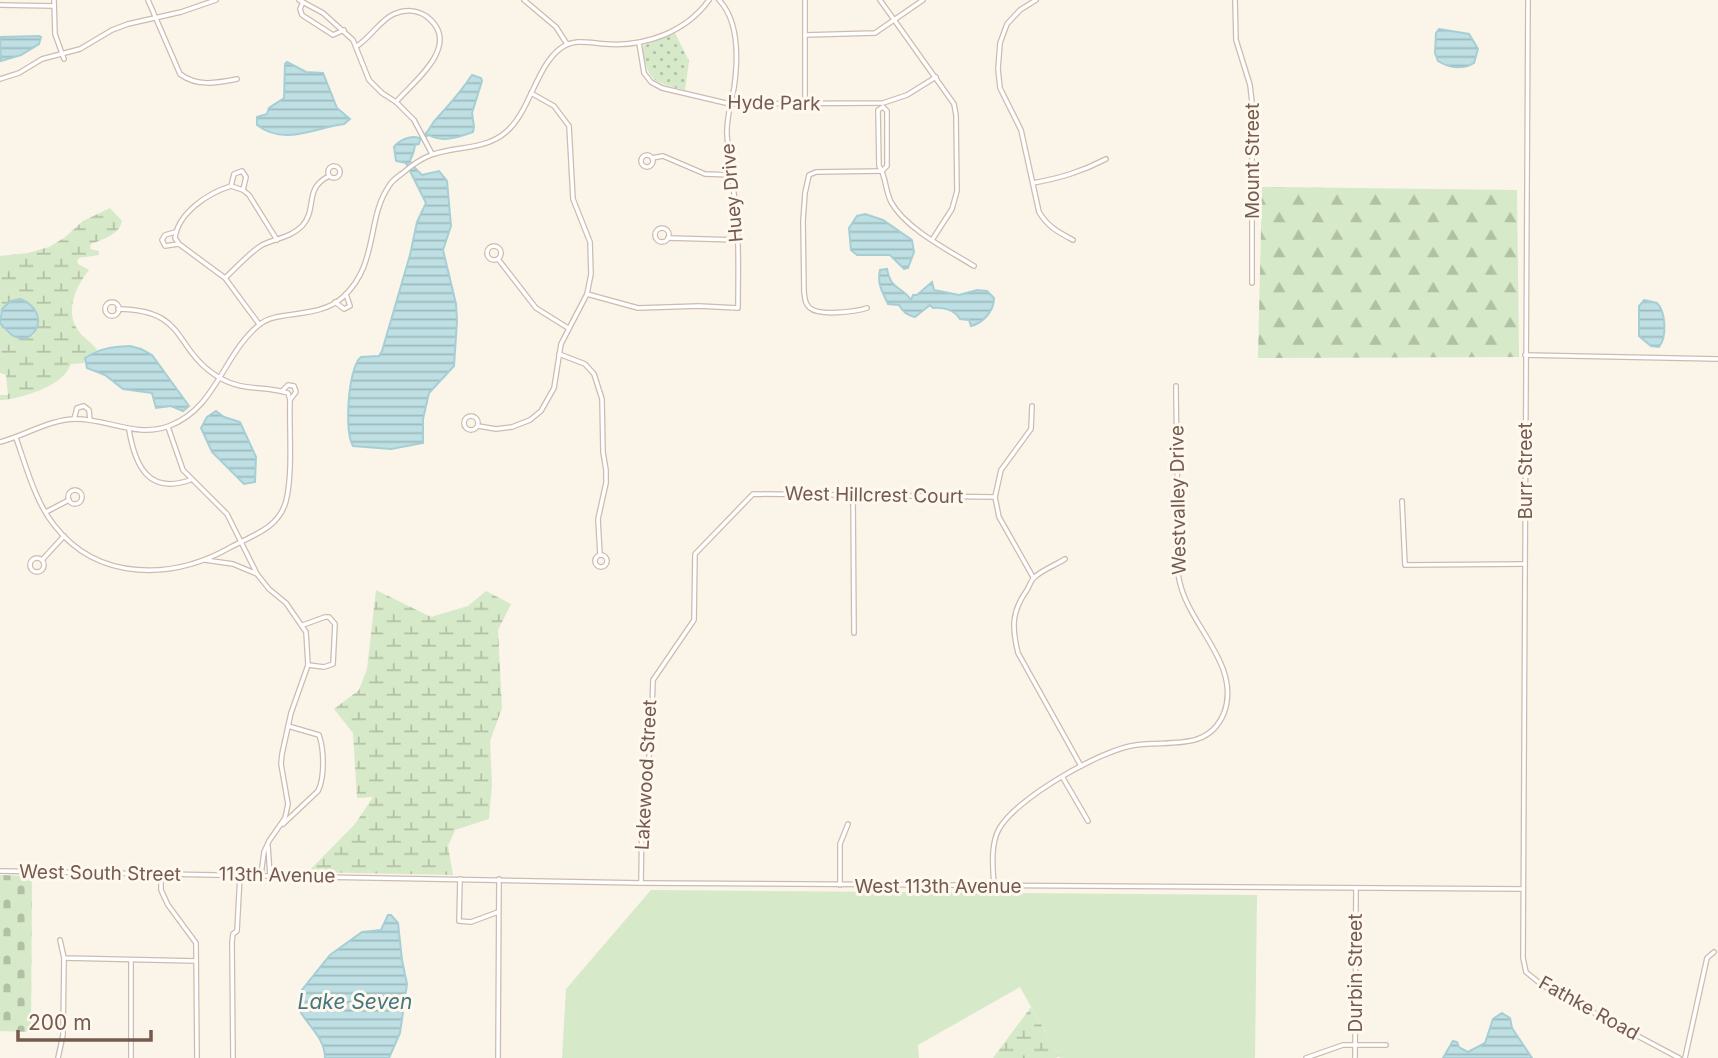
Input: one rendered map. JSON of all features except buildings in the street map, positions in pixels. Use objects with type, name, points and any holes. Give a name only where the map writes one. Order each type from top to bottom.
[{"type":"street","points":[[148,0],[175,68],[187,80],[214,83],[237,79]]},
{"type":"street","points":[[0,79],[19,73],[60,52],[80,49],[111,30],[216,0]]},
{"type":"street","points":[[524,0],[556,27],[567,44]]},
{"type":"street","points":[[0,442],[74,419],[90,420],[129,430],[168,427],[185,419],[200,405],[221,378],[241,345],[259,324],[276,317],[303,315],[327,307],[346,294],[367,262],[382,198],[390,184],[418,160],[497,138],[512,125],[550,59],[567,44],[582,41],[606,44],[639,43],[656,38],[701,11],[709,0]]},
{"type":"street","name":"Huey Drive","points":[[587,294],[638,308],[738,308],[738,240],[727,136],[736,60],[729,13],[719,0]]},
{"type":"street","points":[[805,0],[805,104]]},
{"type":"street","points":[[880,0],[954,104],[957,191],[952,209],[932,240]]},
{"type":"street","points":[[805,35],[868,34],[883,29],[923,0]]},
{"type":"street","points":[[1036,0],[1020,9],[1007,24],[1000,43],[1000,88],[1021,130],[1039,212],[1053,230],[1073,240]]},
{"type":"street","name":"Mount Street","points":[[1235,0],[1237,40],[1250,85],[1252,103],[1252,283]]},
{"type":"street","name":"Burr Street","points":[[1524,942],[1528,0]]},
{"type":"street","points":[[344,30],[332,35],[302,15],[301,1],[323,13],[344,30],[357,46],[361,65],[369,80],[396,102],[420,130],[432,154]]},
{"type":"street","points":[[0,5],[54,3],[55,34],[64,59]]},
{"type":"street","points":[[357,46],[370,37],[386,19],[398,12],[419,12],[433,24],[439,40],[438,54],[396,102]]},
{"type":"street","name":"Hyde Park","points":[[639,43],[643,73],[651,82],[662,88],[730,104],[883,105],[936,77]]},
{"type":"street","points":[[478,426],[475,417],[470,416],[465,420],[468,430],[478,426],[496,429],[512,427],[530,420],[541,411],[554,387],[559,354],[568,328],[587,294],[591,274],[592,251],[573,199],[569,126],[560,111],[531,93]]},
{"type":"street","points":[[883,171],[887,166],[887,111],[883,105],[878,110],[879,166],[883,171],[884,186],[897,212],[932,240],[974,266]]},
{"type":"street","points":[[652,158],[663,156],[705,174],[733,175]]},
{"type":"street","points":[[1033,183],[1066,178],[1106,159]]},
{"type":"street","points":[[231,187],[234,174],[242,171],[246,177],[243,190]]},
{"type":"street","points":[[867,308],[855,312],[822,312],[814,311],[808,306],[804,292],[805,192],[809,175],[816,172],[883,171]]},
{"type":"street","points":[[225,278],[262,246],[289,236],[302,226],[309,216],[317,182],[329,176]]},
{"type":"street","points":[[259,324],[225,278],[179,244],[175,232],[186,215],[210,195],[231,187],[243,190],[249,195],[277,240]]},
{"type":"street","points":[[175,232],[165,235],[162,240],[165,246],[179,244]]},
{"type":"street","points":[[668,238],[738,240]]},
{"type":"street","points":[[498,259],[536,308],[568,328]]},
{"type":"street","points":[[335,302],[344,309],[350,306],[346,294]]},
{"type":"street","points":[[16,438],[46,512],[64,536],[101,562],[144,572],[165,571],[220,554],[275,522],[286,502],[290,400],[288,393],[242,388],[221,378],[205,368],[191,354],[176,328],[160,316],[139,309],[118,309]]},
{"type":"street","points":[[559,354],[585,364],[594,374],[603,399],[603,452],[606,470],[598,519],[600,555]]},
{"type":"street","points":[[1525,355],[1718,359]]},
{"type":"street","points":[[282,391],[288,385],[294,386],[296,392],[290,400]]},
{"type":"street","name":"Westvalley Drive","points":[[994,886],[993,855],[997,831],[1009,813],[1026,799],[1081,766],[1118,749],[1135,745],[1180,744],[1206,737],[1223,715],[1228,696],[1228,680],[1187,603],[1180,584],[1177,562],[1176,386]]},
{"type":"street","points":[[1032,406],[1031,429],[1000,470],[995,497],[999,517],[1033,577]]},
{"type":"street","points":[[74,419],[78,408],[84,407],[89,410],[90,420]]},
{"type":"street","points":[[168,427],[177,457],[191,480],[207,492],[227,514],[257,574],[303,625],[308,644],[308,665],[283,743],[281,764],[288,804],[285,818],[268,844],[261,865],[261,876]]},
{"type":"street","points":[[129,430],[134,456],[141,471],[164,484],[177,485],[191,480]]},
{"type":"street","name":"West Hillcrest Court","points":[[753,494],[995,497]]},
{"type":"street","name":"Lakewood Street","points":[[641,883],[642,815],[651,740],[653,680],[694,620],[695,554],[753,494]]},
{"type":"street","points":[[853,494],[854,633]]},
{"type":"street","points":[[46,512],[69,500]]},
{"type":"street","points":[[1402,501],[1405,565],[1525,564]]},
{"type":"street","points":[[42,560],[64,536]]},
{"type":"street","points":[[1065,559],[1033,577],[1029,588],[1020,598],[1014,617],[1014,634],[1018,653],[1081,766]]},
{"type":"street","points":[[203,560],[233,564],[257,574]]},
{"type":"street","points":[[303,625],[326,617],[335,624],[332,664],[324,667],[308,665]]},
{"type":"street","points":[[279,828],[321,785],[319,735],[288,726]]},
{"type":"street","points":[[1063,778],[1088,821]]},
{"type":"street","points":[[288,804],[304,804]]},
{"type":"street","points":[[840,885],[840,844],[848,824]]},
{"type":"street","points":[[268,844],[270,876]]},
{"type":"street","name":"West South Street","points":[[0,871],[200,875]]},
{"type":"street","points":[[161,874],[161,890],[195,943],[197,1058]]},
{"type":"street","name":"113th Avenue","points":[[200,875],[353,876]]},
{"type":"street","points":[[233,1058],[232,942],[233,934],[237,931],[240,875]]},
{"type":"street","name":"West 113th Avenue","points":[[353,876],[641,883],[1523,889]]},
{"type":"street","points":[[460,879],[459,921],[471,922],[498,912]]},
{"type":"street","points":[[498,1058],[499,879]]},
{"type":"street","name":"Durbin Street","points":[[1355,1058],[1356,889]]},
{"type":"street","points":[[58,1058],[63,1035],[64,958],[60,940]]},
{"type":"street","name":"Fathke Road","points":[[1524,942],[1526,972],[1535,979],[1679,1058]]},
{"type":"street","points":[[1685,1058],[1707,958],[1714,952]]},
{"type":"street","points":[[64,958],[196,961]]},
{"type":"street","points":[[131,960],[131,1058]]},
{"type":"street","points":[[1306,1058],[1331,1048],[1386,1045]]},
{"type":"green space","points":[[675,33],[689,61],[685,90],[665,85],[653,78],[642,48]]},
{"type":"green space","points":[[1262,187],[1517,190],[1519,357],[1258,358]]},
{"type":"green space","points":[[110,208],[122,221],[118,230],[110,236],[91,244],[90,249],[99,251],[99,255],[79,258],[77,261],[89,270],[79,284],[72,309],[76,326],[97,350],[85,358],[84,363],[71,364],[65,374],[52,384],[25,395],[0,400],[0,395],[8,395],[6,375],[0,373],[0,323],[7,333],[33,336],[38,319],[36,311],[27,304],[11,301],[0,312],[0,256],[28,253],[49,247],[83,221]]},
{"type":"green space","points":[[376,590],[431,617],[468,606],[486,591],[511,604],[498,630],[502,708],[490,741],[492,784],[489,819],[455,830],[448,846],[453,875],[308,872],[355,824],[373,797],[357,798],[353,733],[334,709],[359,690],[367,669]]},
{"type":"green space","points":[[0,875],[32,876],[31,1032],[0,1031]]},
{"type":"green space","points":[[651,890],[1257,895],[1255,1058],[1060,1058],[1020,987],[918,1045],[919,1058],[562,1058],[566,989]]},
{"type":"green space","points":[[1031,1007],[1059,1056],[993,1058]]},
{"type":"water","points":[[1439,29],[1469,34],[1478,49],[1474,63],[1456,67],[1438,61],[1435,53],[1436,33]]},
{"type":"water","points":[[0,37],[41,37],[39,44],[21,55],[1,61]]},
{"type":"water","points":[[287,62],[306,72],[323,73],[337,108],[350,119],[344,124],[288,135],[267,131],[257,125],[257,117],[267,114],[269,108],[284,98]]},
{"type":"water","points":[[472,75],[482,81],[472,113],[473,132],[445,139],[429,135],[415,145],[410,160],[422,175],[439,171],[447,181],[451,226],[443,250],[456,304],[454,366],[429,393],[423,419],[423,443],[391,449],[353,446],[348,415],[353,373],[361,357],[379,356],[382,351],[417,222],[426,203],[406,163],[396,161],[394,147],[405,139],[419,138],[426,134]]},
{"type":"water","points":[[865,214],[883,220],[912,240],[914,252],[908,268],[904,269],[890,255],[857,255],[851,250],[849,228],[857,216]]},
{"type":"water","points":[[887,269],[894,285],[911,300],[913,295],[917,295],[932,282],[934,290],[959,295],[977,290],[987,291],[994,298],[992,307],[984,319],[971,326],[969,320],[960,319],[951,311],[930,305],[915,317],[912,316],[899,305],[888,304],[879,279],[880,270]]},
{"type":"water","points":[[20,299],[32,307],[38,318],[36,330],[25,339],[13,336],[0,323],[2,309],[11,301]]},
{"type":"water","points":[[1644,300],[1657,303],[1664,318],[1662,343],[1659,347],[1651,346],[1639,336],[1639,306]]},
{"type":"water","points":[[130,346],[152,355],[189,406],[183,411],[171,406],[156,408],[152,393],[123,389],[105,375],[87,368],[85,358],[96,352]]},
{"type":"water","points":[[216,411],[224,417],[240,422],[256,457],[255,482],[244,484],[212,452],[201,428],[207,417]]},
{"type":"water","name":"Lake Seven","points":[[388,915],[398,923],[407,984],[400,1033],[389,1058],[325,1058],[322,1044],[300,1011],[302,990],[330,955],[362,932],[381,930]]},
{"type":"water","points":[[1502,1013],[1510,1018],[1512,1028],[1532,1058],[1443,1058],[1453,1041],[1468,1052],[1485,1043],[1493,1019]]}]
